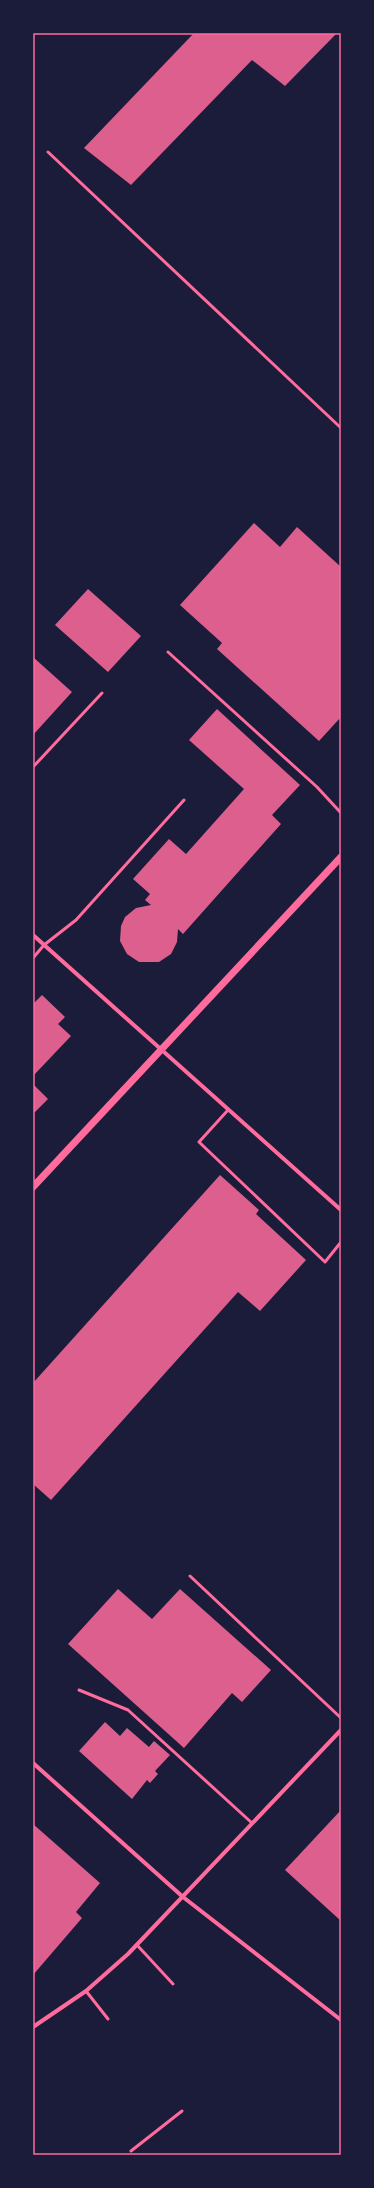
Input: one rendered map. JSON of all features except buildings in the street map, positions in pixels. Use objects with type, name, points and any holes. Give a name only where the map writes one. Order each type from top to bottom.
[{"type":"street","points":[[33,1187],[341,857]]},
{"type":"street","points":[[33,935],[341,1210]]},
{"type":"street","points":[[33,2027],[86,1991],[137,1945],[341,1730]]},
{"type":"street","points":[[33,1763],[183,1897],[341,2020]]},
{"type":"lane","points":[[48,152],[341,428]]},
{"type":"lane","points":[[168,652],[317,787],[341,813]]},
{"type":"lane","points":[[33,767],[102,693]]},
{"type":"lane","points":[[33,958],[44,945],[76,920],[184,800]]},
{"type":"lane","points":[[228,1110],[198,1142],[325,1262],[341,1242]]},
{"type":"lane","points":[[190,1576],[341,1718]]},
{"type":"lane","points":[[79,1690],[128,1710],[252,1823]]},
{"type":"lane","points":[[137,1945],[173,1984]]},
{"type":"lane","points":[[86,1991],[108,2019]]},
{"type":"lane","points":[[131,2151],[182,2111]]}]
